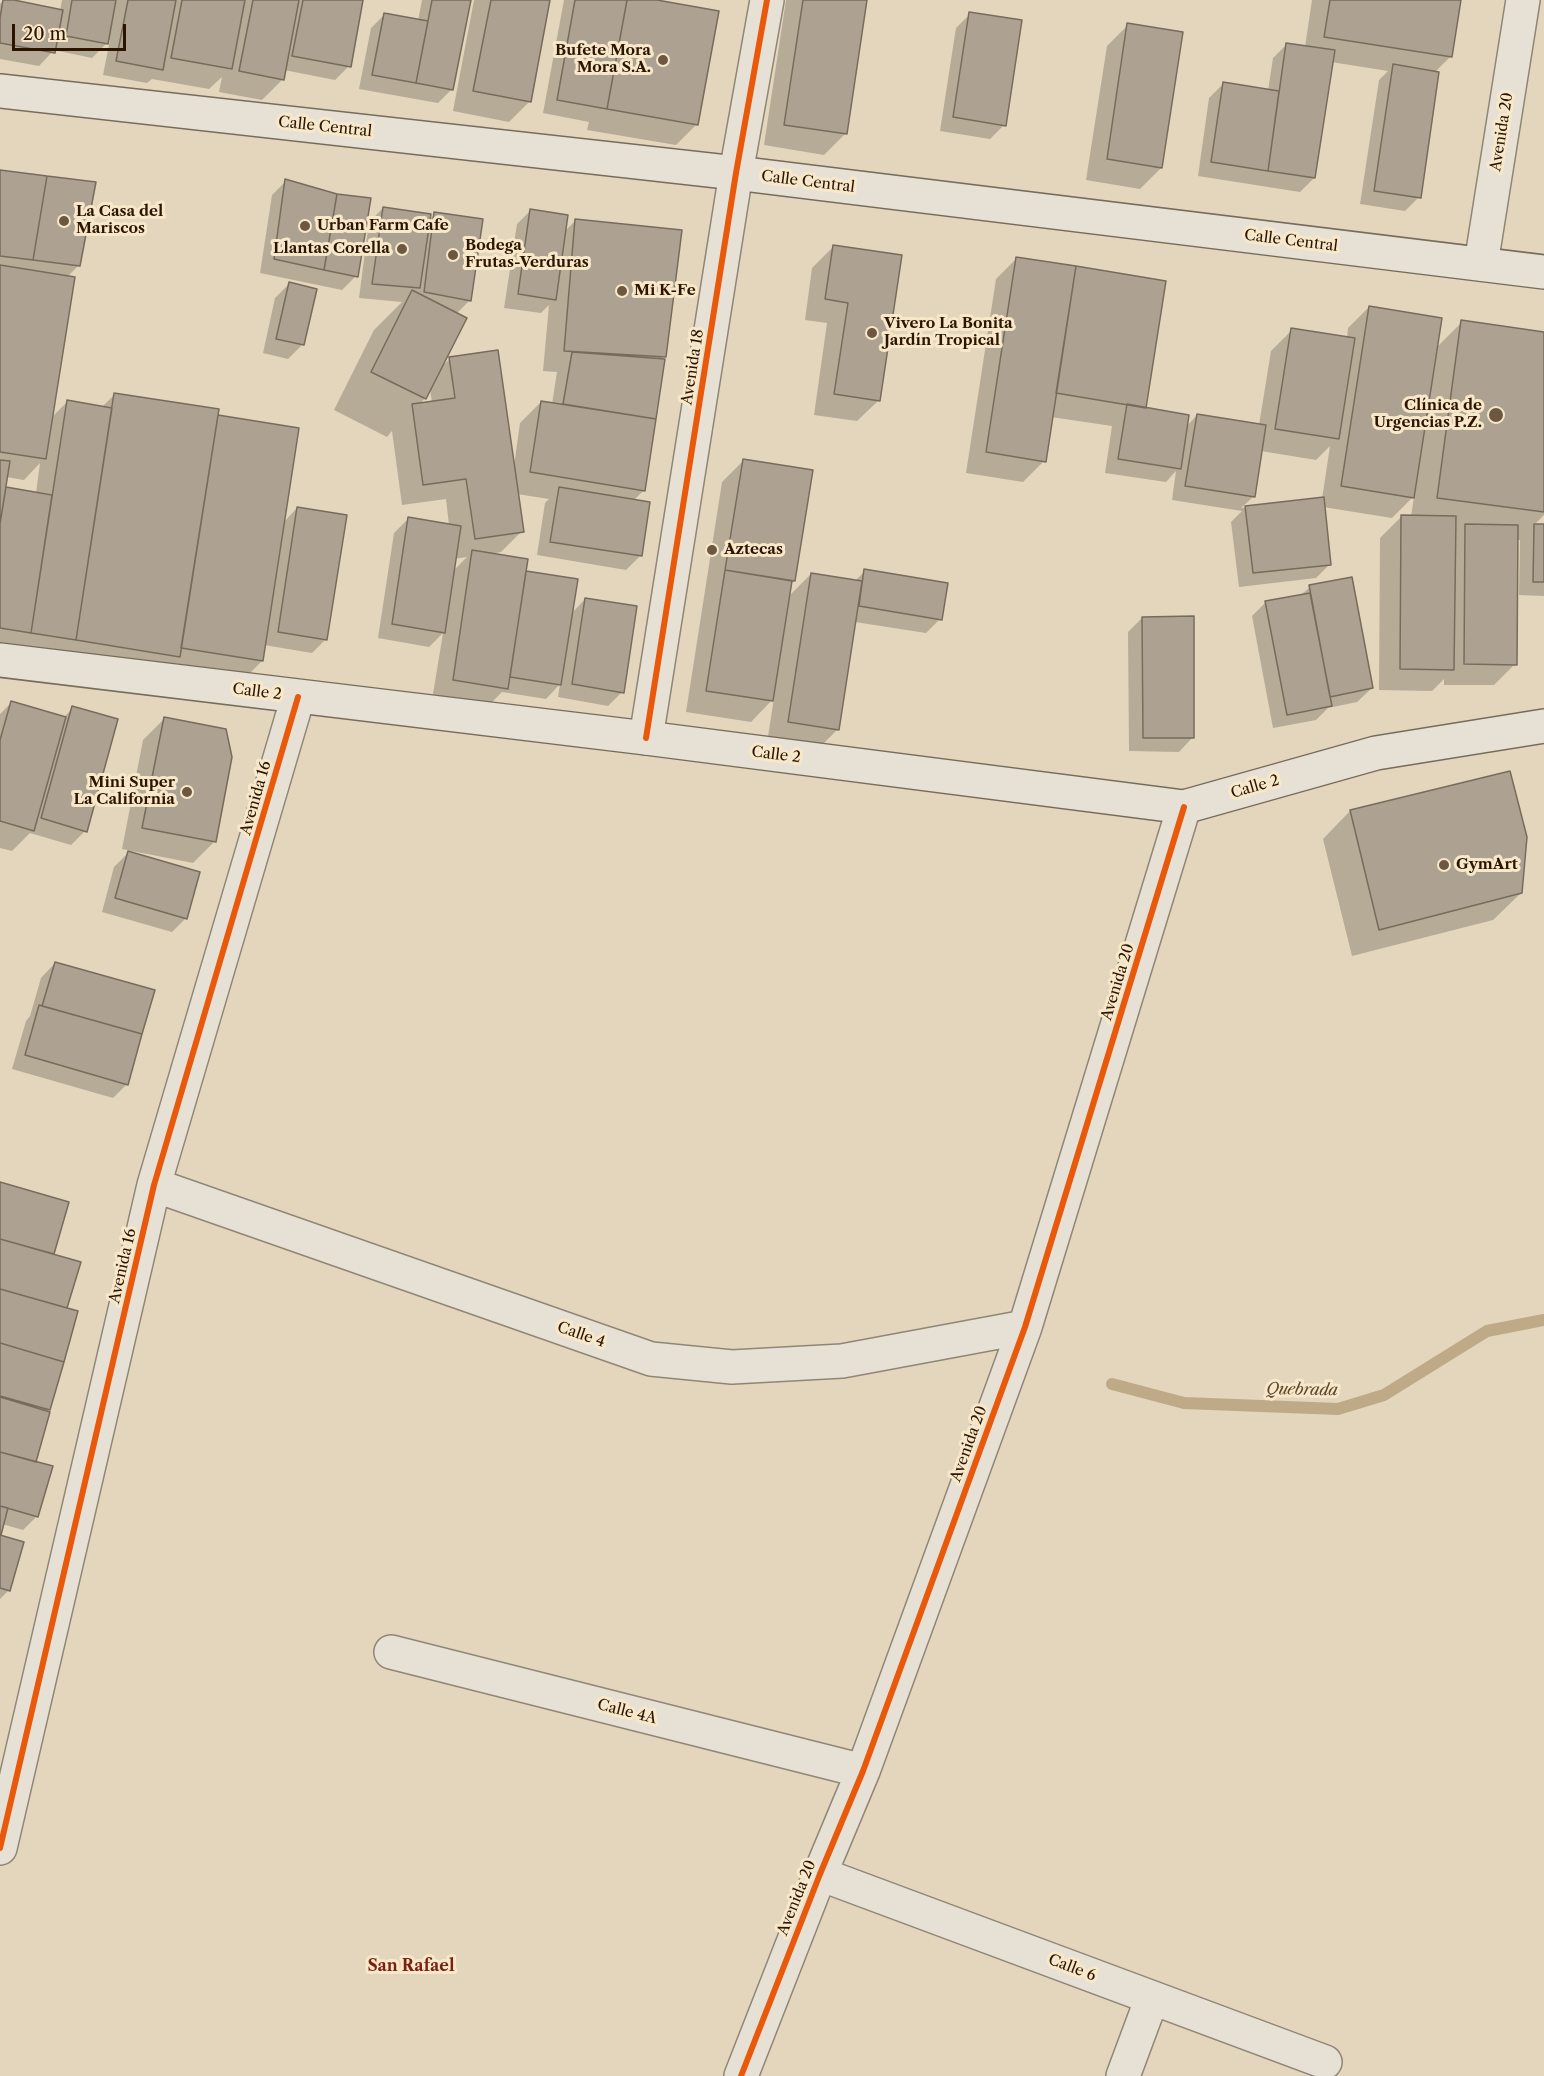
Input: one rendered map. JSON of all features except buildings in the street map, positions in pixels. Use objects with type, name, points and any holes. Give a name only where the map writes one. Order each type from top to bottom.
[{"type":"street","name":"Avenida 18","points":[[646,738],[736,173],[767,0]]},
{"type":"street","name":"Avenida 20","points":[[1481,264],[1523,0]]},
{"type":"street","name":"Calle Central","points":[[0,91],[736,173],[1544,272]]},
{"type":"street","name":"Calle 2","points":[[0,660],[646,738],[1184,807],[1376,753],[1544,726]]},
{"type":"street","name":"Avenida 16","points":[[0,1848],[154,1185],[298,697]]},
{"type":"street","name":"Avenida 20","points":[[741,2076],[863,1771],[1025,1327],[1184,807]]},
{"type":"street","name":"Calle 4","points":[[154,1185],[651,1359],[732,1366],[842,1360],[1025,1327]]},
{"type":"street","name":"Calle 4A","points":[[391,1652],[863,1771]]},
{"type":"street","name":"Calle 6","points":[[820,1874],[1325,2062]]},
{"type":"street","points":[[1123,2076],[1152,1998]]},
{"type":"waterway","name":"Quebrada","points":[[1112,1384],[1184,1403],[1338,1409],[1384,1395],[1487,1331],[1544,1320]]},
{"type":"cycle path","points":[[646,738],[736,173],[767,0]]},
{"type":"cycle path","points":[[0,1848],[154,1185],[298,697]]},
{"type":"cycle path","points":[[741,2076],[863,1771],[1025,1327],[1184,807]]},
{"type":"place","name":"Bufete Mora Mora S.A.","points":[[663,60]]},
{"type":"place","name":"La Casa del Mariscos","points":[[64,221]]},
{"type":"place","name":"Urban Farm Cafe","points":[[305,226]]},
{"type":"place","name":"Llantas Corella","points":[[402,249]]},
{"type":"place","name":"Bodega Frutas-Verduras","points":[[453,255]]},
{"type":"place","name":"Mi K-Fe","points":[[622,291]]},
{"type":"place","name":"Vivero La Bonita Jardín Tropical","points":[[872,333]]},
{"type":"place","name":"Clínica de Urgencias P.Z.","points":[[1496,415]]},
{"type":"place","name":"Aztecas","points":[[712,550]]},
{"type":"place","name":"Mini Super La California","points":[[187,792]]},
{"type":"place","name":"GymArt","points":[[1444,865]]},
{"type":"district","name":"San Rafael","points":[[411,1966]]}]
